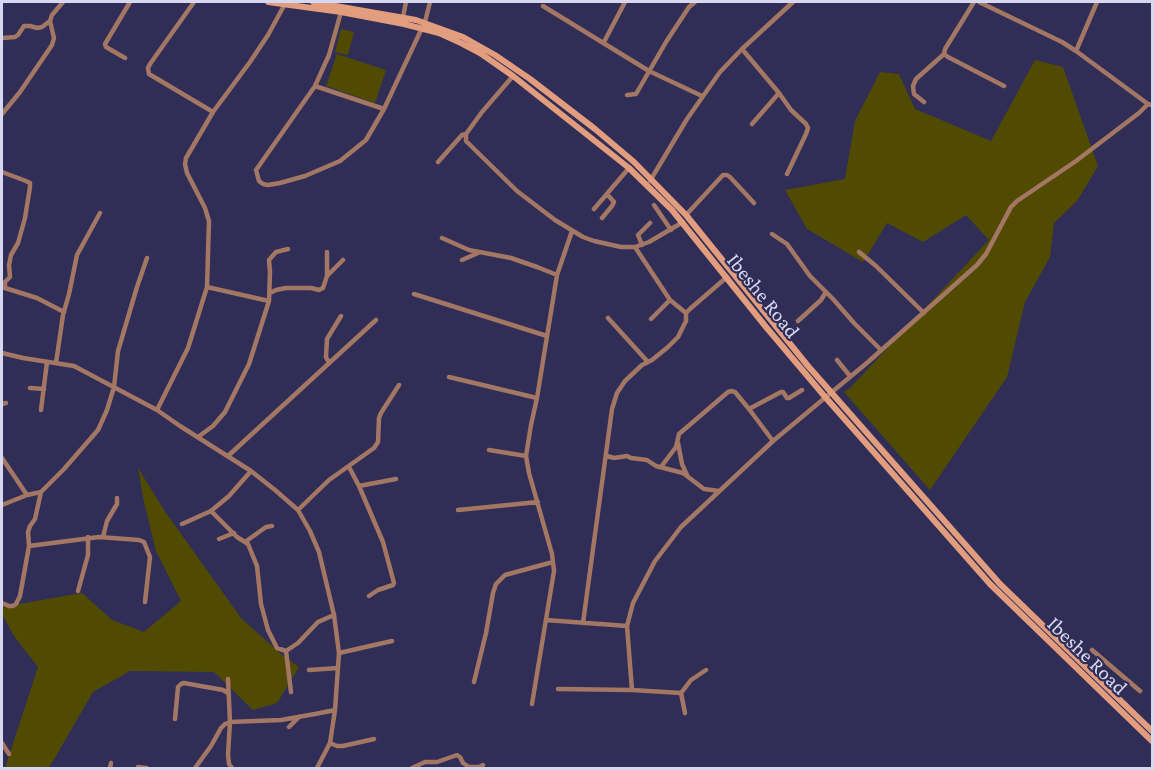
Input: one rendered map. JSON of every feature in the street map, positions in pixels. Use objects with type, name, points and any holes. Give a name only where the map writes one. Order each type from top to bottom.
[{"type":"main road","name":"Ibeshe Road","points":[[268,2],[423,25],[463,37],[530,79],[595,129],[686,215],[829,396],[990,584],[1152,741]]},
{"type":"main road","name":"Ibeshe Road","points":[[313,2],[403,17],[461,43],[494,62],[650,182],[766,327],[1000,584],[1152,732]]},
{"type":"street","points":[[2,114],[52,45],[54,38],[52,15],[63,2]]},
{"type":"street","points":[[125,58],[106,47],[105,44],[130,2]]},
{"type":"street","points":[[194,2],[150,64],[149,74],[213,112]]},
{"type":"street","points":[[403,17],[406,2]]},
{"type":"street","points":[[341,12],[329,55],[315,86],[256,171],[259,181],[264,184],[280,183],[305,176],[340,161],[366,140],[384,109],[423,25],[430,2]]},
{"type":"street","points":[[604,42],[625,2]]},
{"type":"street","points":[[627,95],[636,94],[686,12],[695,2]]},
{"type":"street","points":[[650,182],[687,119],[720,72],[793,2]]},
{"type":"street","points":[[924,102],[914,94],[916,79],[944,54],[974,2]]},
{"type":"street","points":[[632,690],[627,626],[633,603],[655,561],[681,527],[773,441],[829,396],[977,265],[986,254],[1011,207],[1017,201],[1076,161],[1150,105],[1062,42],[983,2]]},
{"type":"street","points":[[1076,51],[1097,2]]},
{"type":"street","points":[[157,410],[183,362],[207,287],[209,221],[184,164],[213,112],[268,35],[285,3]]},
{"type":"street","points":[[543,6],[649,71],[702,96]]},
{"type":"street","points":[[2,38],[15,37],[24,26],[38,28],[51,21]]},
{"type":"street","points":[[742,49],[808,128],[787,174]]},
{"type":"street","points":[[944,54],[1004,86]]},
{"type":"street","points":[[438,162],[462,135],[466,134],[513,76]]},
{"type":"street","points":[[315,86],[384,109]]},
{"type":"street","points":[[752,124],[779,93]]},
{"type":"street","points":[[466,134],[466,141],[498,174],[528,200],[572,231],[594,242],[634,248],[642,246],[682,222]]},
{"type":"street","points":[[594,209],[629,168]]},
{"type":"street","points":[[2,172],[30,183],[25,218],[18,243],[11,255],[10,277],[3,287],[37,298],[64,312]]},
{"type":"street","points":[[686,215],[723,175],[730,177],[754,203]]},
{"type":"street","points":[[602,218],[614,202],[607,194]]},
{"type":"street","points":[[654,205],[670,230]]},
{"type":"street","points":[[56,363],[64,312],[77,255],[100,213]]},
{"type":"street","points":[[642,246],[638,236],[650,223]]},
{"type":"street","points":[[532,704],[554,571],[526,456],[557,275],[572,231]]},
{"type":"street","points":[[772,234],[787,244],[810,276],[881,350]]},
{"type":"street","points":[[442,238],[463,248],[518,260],[557,275]]},
{"type":"street","points":[[634,248],[670,300],[687,313]]},
{"type":"street","points":[[198,438],[225,412],[249,364],[269,302],[269,260],[276,252],[288,249]]},
{"type":"street","points":[[270,293],[286,288],[319,290],[323,288],[327,276],[327,252]]},
{"type":"street","points":[[462,260],[481,252]]},
{"type":"street","points":[[859,252],[924,313]]},
{"type":"street","points":[[2,505],[41,492],[98,430],[114,387],[118,351],[147,258]]},
{"type":"street","points":[[327,276],[343,260]]},
{"type":"street","points":[[583,623],[612,409],[618,393],[625,381],[642,365],[678,337],[691,308],[727,277]]},
{"type":"street","points":[[207,287],[269,302]]},
{"type":"street","points":[[798,321],[821,300],[826,292]]},
{"type":"street","points":[[414,294],[547,336]]},
{"type":"street","points":[[651,319],[670,300]]},
{"type":"street","points":[[329,363],[326,357],[327,339],[341,316]]},
{"type":"street","points":[[608,318],[648,362]]},
{"type":"street","points":[[228,456],[376,320]]},
{"type":"street","points":[[2,353],[74,366],[114,387],[157,410],[251,471],[298,510],[319,552],[334,615],[339,653],[330,743],[317,768]]},
{"type":"street","points":[[837,360],[850,376]]},
{"type":"street","points":[[41,410],[47,362]]},
{"type":"street","points":[[449,376],[537,398]]},
{"type":"street","points":[[298,510],[329,480],[374,448],[378,442],[379,418],[399,385]]},
{"type":"street","points":[[30,388],[44,389]]},
{"type":"street","points":[[748,409],[781,392],[789,398],[802,390]]},
{"type":"street","points":[[661,467],[676,447],[679,434],[731,391],[735,392],[773,441]]},
{"type":"street","points":[[677,440],[687,476]]},
{"type":"street","points":[[489,450],[526,456]]},
{"type":"street","points":[[607,456],[614,458],[627,456],[647,460],[656,466],[682,473],[704,489],[719,491]]},
{"type":"street","points":[[2,458],[27,495]]},
{"type":"street","points":[[349,467],[383,542],[394,583],[369,596]]},
{"type":"street","points":[[182,524],[211,511],[229,496],[251,471]]},
{"type":"street","points":[[359,486],[396,479]]},
{"type":"street","points":[[2,603],[13,606],[20,596],[29,546],[28,532],[35,519],[41,492]]},
{"type":"street","points":[[103,537],[107,521],[117,504],[117,498]]},
{"type":"street","points":[[458,510],[538,502]]},
{"type":"street","points":[[211,511],[248,544],[257,566],[261,604],[268,630],[277,648],[286,651]]},
{"type":"street","points":[[245,542],[266,527],[272,526]]},
{"type":"street","points":[[219,539],[234,533]]},
{"type":"street","points":[[29,546],[88,537],[140,540],[144,542],[150,557],[145,602]]},
{"type":"street","points":[[78,591],[88,555],[88,537]]},
{"type":"street","points":[[474,682],[496,584],[505,575],[553,562]]},
{"type":"street","points":[[286,651],[298,643],[318,622],[334,615]]},
{"type":"street","points":[[546,620],[627,626]]},
{"type":"street","points":[[339,653],[392,641]]},
{"type":"street","points":[[1092,650],[1140,691]]},
{"type":"street","points":[[286,651],[291,692]]},
{"type":"street","points":[[309,670],[338,668]]},
{"type":"street","points":[[685,712],[681,693],[691,680],[705,670]]},
{"type":"street","points":[[228,679],[230,722],[228,755],[232,768]]},
{"type":"street","points":[[175,719],[178,687],[181,684],[223,690],[228,693]]},
{"type":"street","points":[[558,689],[681,693]]},
{"type":"street","points":[[195,768],[225,723],[263,722],[335,710]]},
{"type":"street","points":[[289,727],[299,717]]},
{"type":"street","points":[[330,743],[343,746],[374,739]]},
{"type":"street","points":[[2,743],[9,754]]},
{"type":"street","points":[[412,768],[425,762],[437,762],[457,755],[469,767],[483,765]]},
{"type":"street","points":[[138,767],[147,768]]},
{"type":"shaded area","points":[[341,29],[354,32],[348,55],[335,52]]},
{"type":"shaded area","points":[[337,54],[386,70],[375,103],[326,86]]},
{"type":"shaded area","points":[[1035,60],[1063,67],[1098,166],[1077,201],[1054,223],[1050,257],[1025,302],[1007,377],[930,490],[844,392],[989,240],[966,215],[923,242],[887,223],[863,262],[807,229],[785,190],[845,179],[855,121],[880,72],[899,74],[915,109],[991,141]]},
{"type":"shaded area","points":[[138,468],[164,510],[241,618],[299,667],[277,703],[253,710],[214,672],[130,671],[93,692],[49,768],[5,768],[38,667],[14,636],[2,614],[2,607],[82,593],[112,620],[144,632],[181,601],[156,551]]}]
